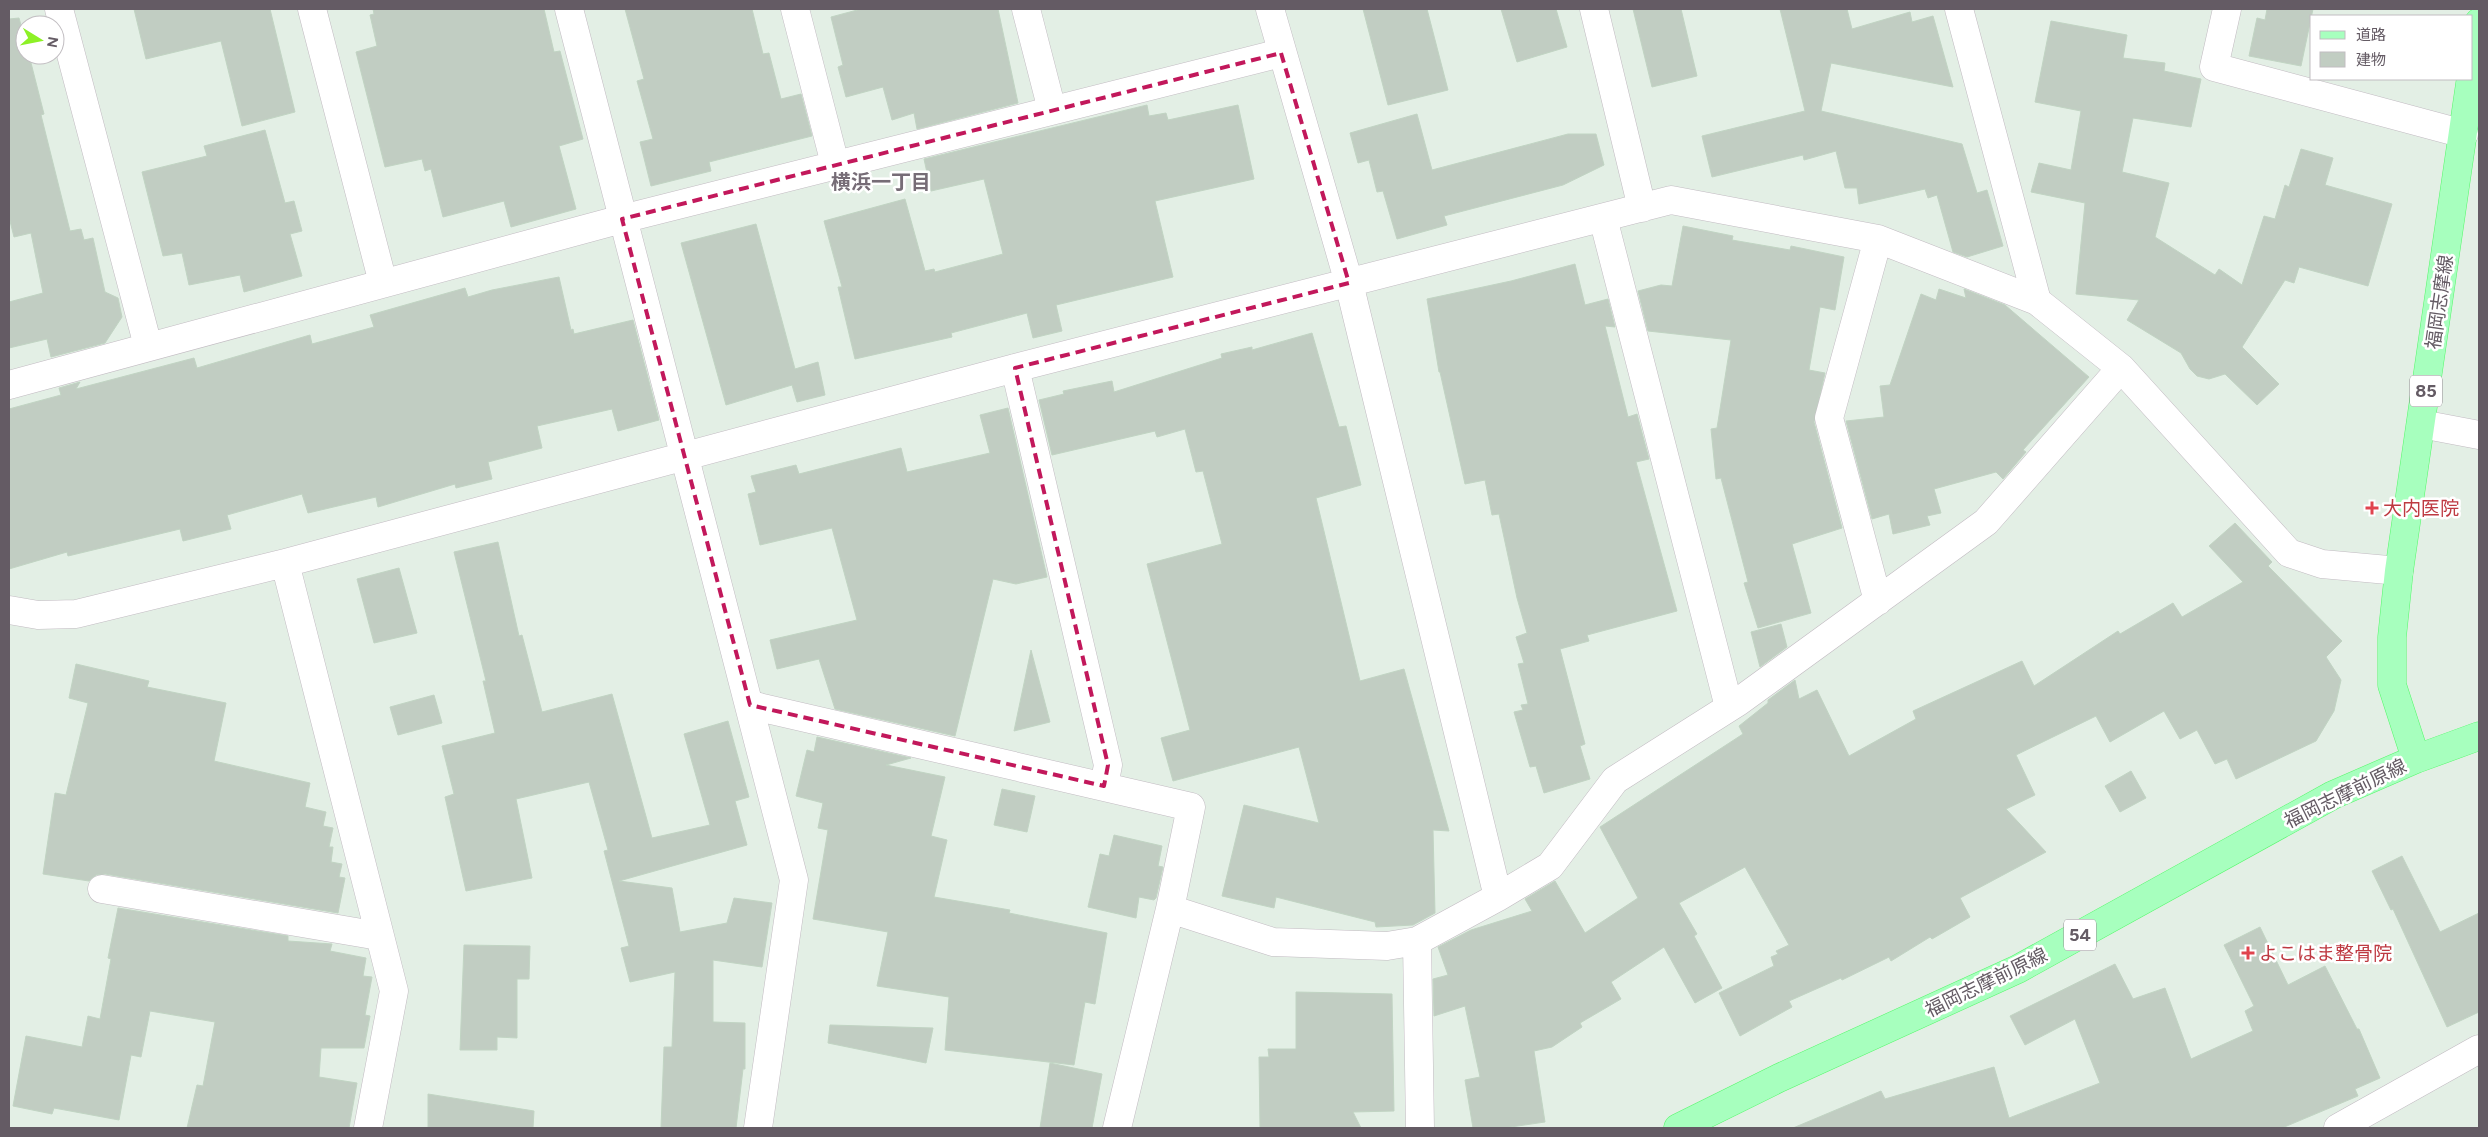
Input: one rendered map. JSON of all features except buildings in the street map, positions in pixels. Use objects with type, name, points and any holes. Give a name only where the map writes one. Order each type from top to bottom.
[{"type":"main road","name":"福岡志摩線","points":[[2473,67],[2479,22]]},
{"type":"main road","name":"福岡志摩線","points":[[2416,759],[2392,684],[2392,637],[2399,571],[2471,80]]},
{"type":"main road","name":"福岡志摩前原線","points":[[1678,1128],[1779,1078],[2018,969],[2333,795],[2416,759],[2479,738]]},
{"type":"street","points":[[59,9],[148,346]]},
{"type":"street","points":[[312,9],[383,283]]},
{"type":"street","points":[[568,9],[794,880],[758,1128]]},
{"type":"street","points":[[795,9],[835,164]]},
{"type":"street","points":[[1026,9],[1052,110]]},
{"type":"street","points":[[1270,9],[1281,53],[1349,283],[1498,897]]},
{"type":"street","points":[[1594,9],[1642,208]]},
{"type":"street","points":[[1959,9],[2038,301]]},
{"type":"street","points":[[2227,9],[2214,67],[2464,134]]},
{"type":"street","points":[[9,385],[622,219],[1281,53]]},
{"type":"street","points":[[9,610],[38,615],[76,614],[284,563],[1015,368],[1671,200],[1878,239],[2038,301],[2121,368],[2289,553],[2322,564],[2399,571]]},
{"type":"street","points":[[1603,218],[1730,707]]},
{"type":"street","points":[[1878,239],[1829,418],[1878,601]]},
{"type":"street","points":[[1015,368],[1108,765],[1104,786]]},
{"type":"street","points":[[1170,909],[1273,942],[1387,946],[1417,941],[1498,897],[1550,866],[1615,780],[1730,707],[1986,522],[2121,368]]},
{"type":"street","points":[[2421,424],[2479,435]]},
{"type":"street","points":[[284,563],[394,991],[368,1128]]},
{"type":"street","points":[[750,705],[1192,807],[1170,909],[1117,1128]]},
{"type":"street","points":[[102,889],[379,936]]},
{"type":"street","points":[[1417,941],[1420,1128]]},
{"type":"street","points":[[2338,1128],[2479,1049]]},
{"type":"highlighted area","points":[[1281,53],[1349,283],[1015,368],[1108,765],[1104,786],[750,705],[622,219]]},
{"type":"place","name":"大内医院","points":[[2372,508]]},
{"type":"place","name":"よこはま整骨院","points":[[2248,953]]},
{"type":"district","name":"横浜一丁目","points":[[881,182]]}]
